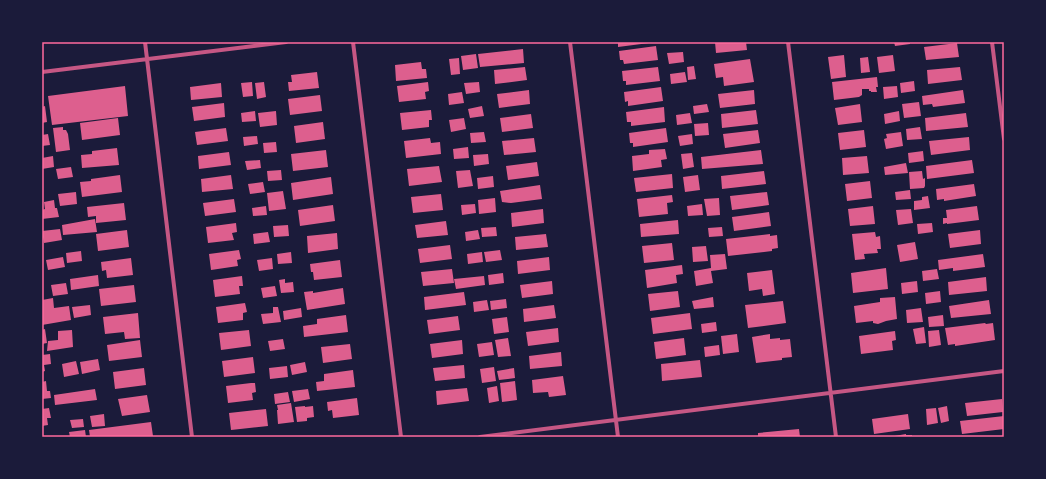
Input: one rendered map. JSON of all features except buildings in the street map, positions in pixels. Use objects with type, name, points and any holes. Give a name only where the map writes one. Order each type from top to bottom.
[{"type":"street","points":[[145,42],[192,437]]},
{"type":"street","points":[[42,72],[286,42]]},
{"type":"street","points":[[353,42],[401,437]]},
{"type":"street","points":[[570,42],[618,437]]},
{"type":"street","points":[[788,42],[836,437]]},
{"type":"street","points":[[992,42],[1004,139]]},
{"type":"street","points":[[480,437],[1004,371]]}]
